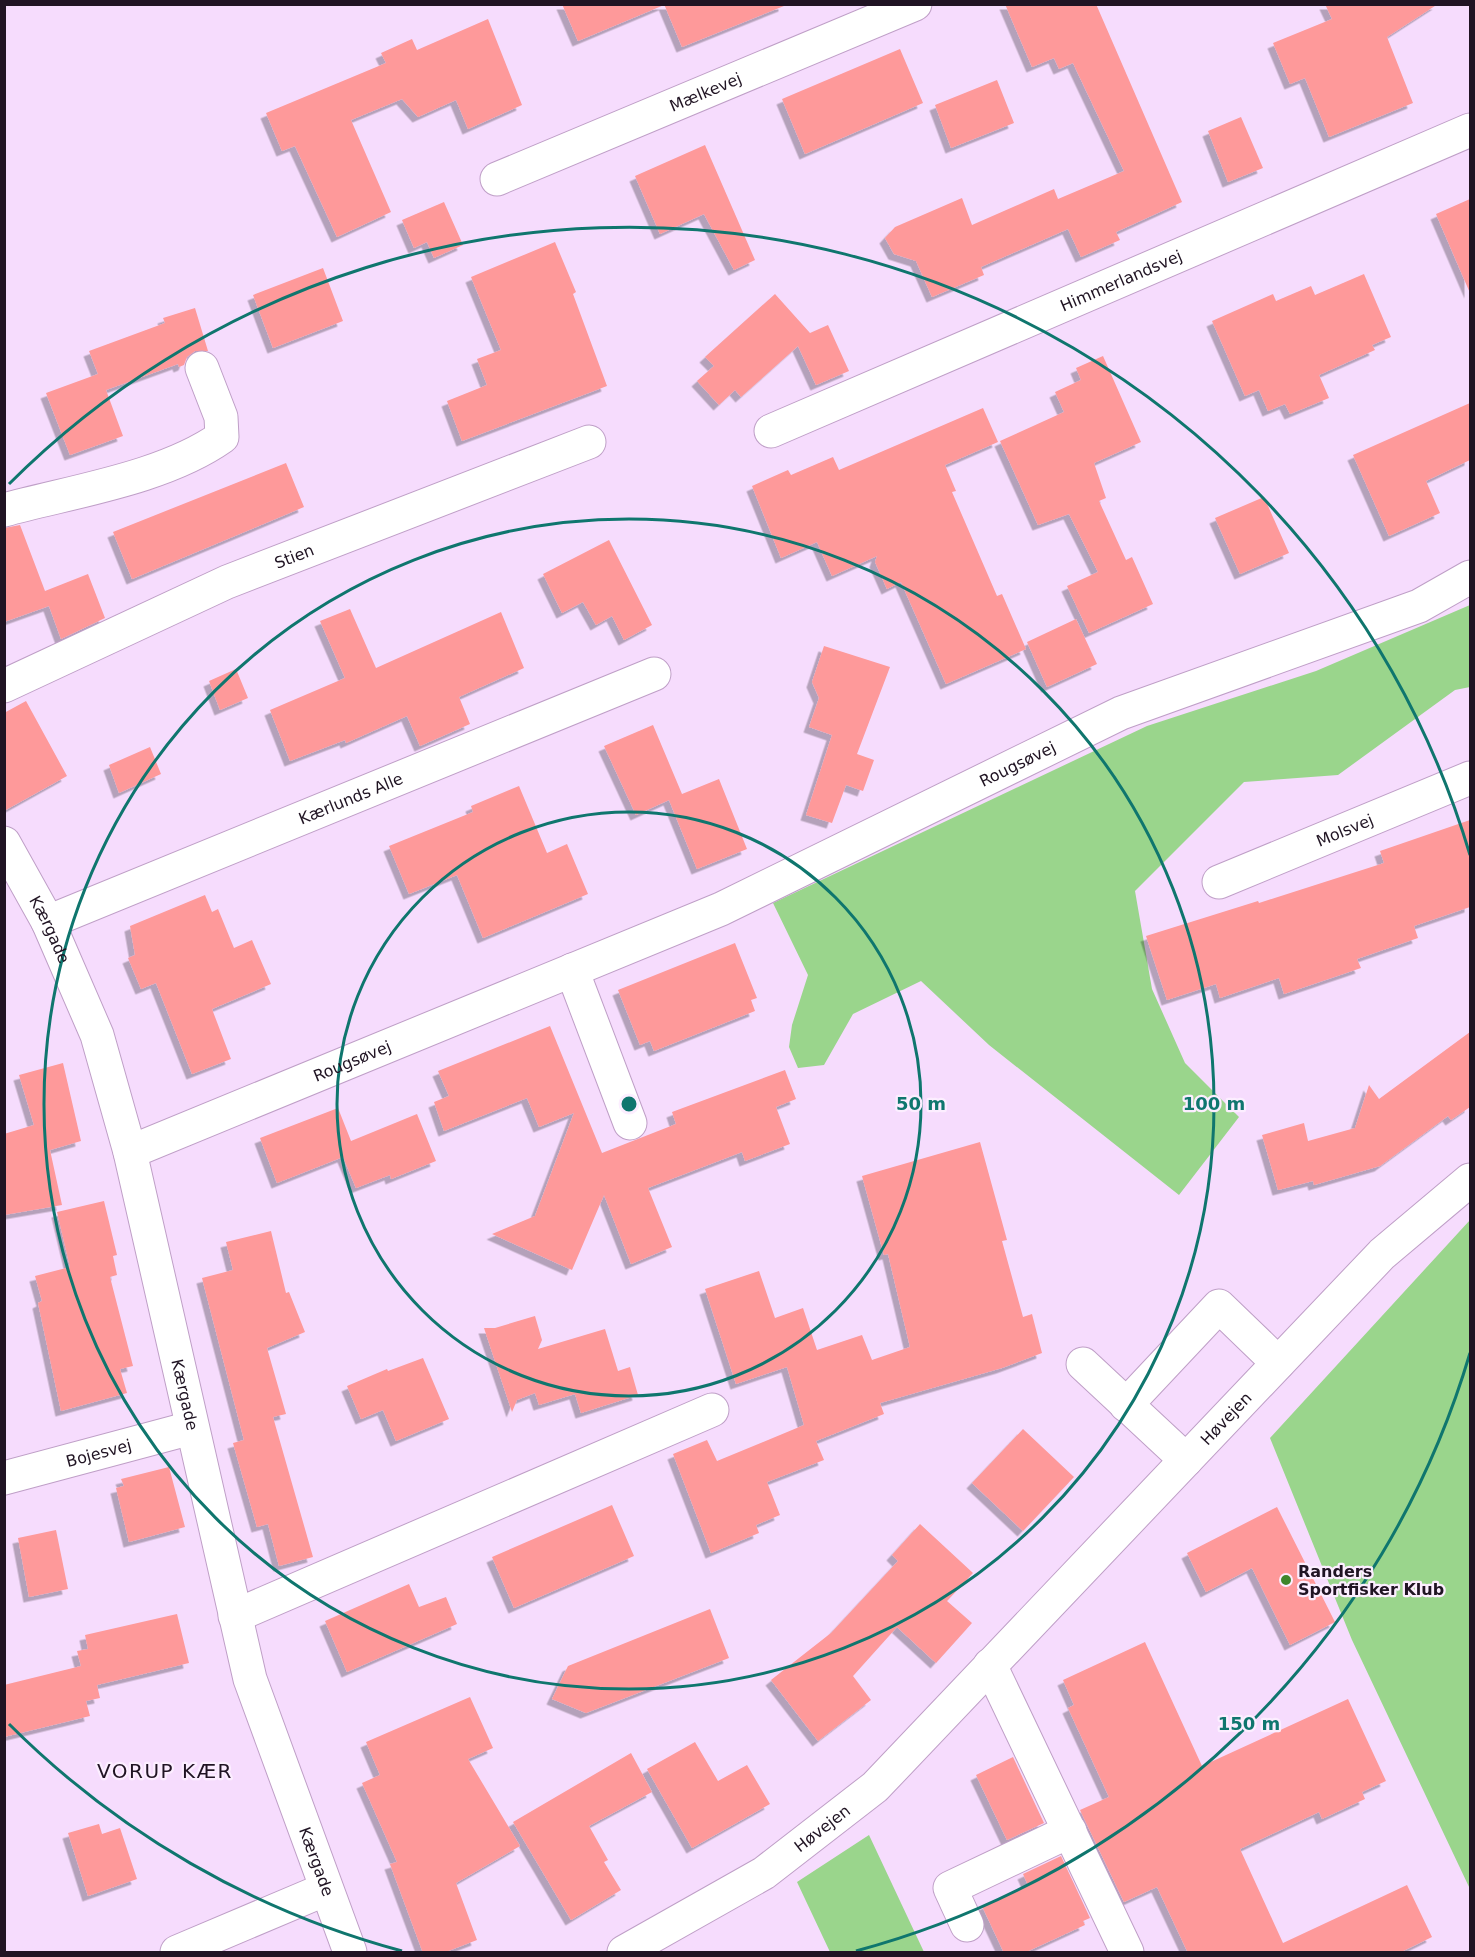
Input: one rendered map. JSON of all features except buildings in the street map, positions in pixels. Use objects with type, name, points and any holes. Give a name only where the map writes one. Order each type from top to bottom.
[{"type":"street","name":"Mælkevej","points":[[497,178],[915,4]]},
{"type":"street","name":"Himmerlandsvej","points":[[771,431],[1470,130]]},
{"type":"street","points":[[4,510],[165,467],[205,449],[222,437],[221,417],[202,368]]},
{"type":"street","name":"Stien","points":[[4,686],[227,582],[589,442]]},
{"type":"street","name":"Rougsøvej","points":[[130,1152],[721,909],[1121,714],[1419,606],[1470,577]]},
{"type":"street","name":"Kærlunds Alle","points":[[48,922],[654,674]]},
{"type":"street","name":"Molsvej","points":[[1219,882],[1470,778]]},
{"type":"street","name":"Kærgade","points":[[4,843],[48,922],[97,1035],[130,1152],[250,1680],[350,1953]]},
{"type":"street","points":[[572,970],[630,1123]]},
{"type":"street","name":"Høvejen","points":[[624,1953],[764,1873],[875,1787],[1382,1254],[1470,1180]]},
{"type":"street","points":[[1126,1405],[1219,1306],[1278,1363]]},
{"type":"street","points":[[1083,1364],[1186,1460]]},
{"type":"street","points":[[235,1616],[712,1410]]},
{"type":"street","name":"Bojesvej","points":[[4,1478],[191,1428]]},
{"type":"street","points":[[990,1665],[1127,1953]]},
{"type":"street","points":[[967,1925],[950,1888],[1070,1831]]},
{"type":"street","points":[[177,1953],[326,1888]]},
{"type":"green space","points":[[1470,605],[1470,687],[1455,690],[1338,775],[1244,782],[1135,891],[1152,989],[1185,1063],[1239,1117],[1179,1195],[989,1045],[921,981],[853,1014],[824,1065],[798,1068],[789,1047],[792,1025],[808,975],[773,903],[1147,726],[1316,671]]},
{"type":"green space","points":[[1470,1220],[1470,1889],[1352,1640],[1270,1438]]},
{"type":"green space","points":[[869,1835],[924,1952],[830,1952],[797,1882]]},
{"type":"place","name":"Randers Sportfisker Klub","points":[[1286,1580]]},
{"type":"district","name":"VORUP KÆR","points":[[165,1771]]}]
